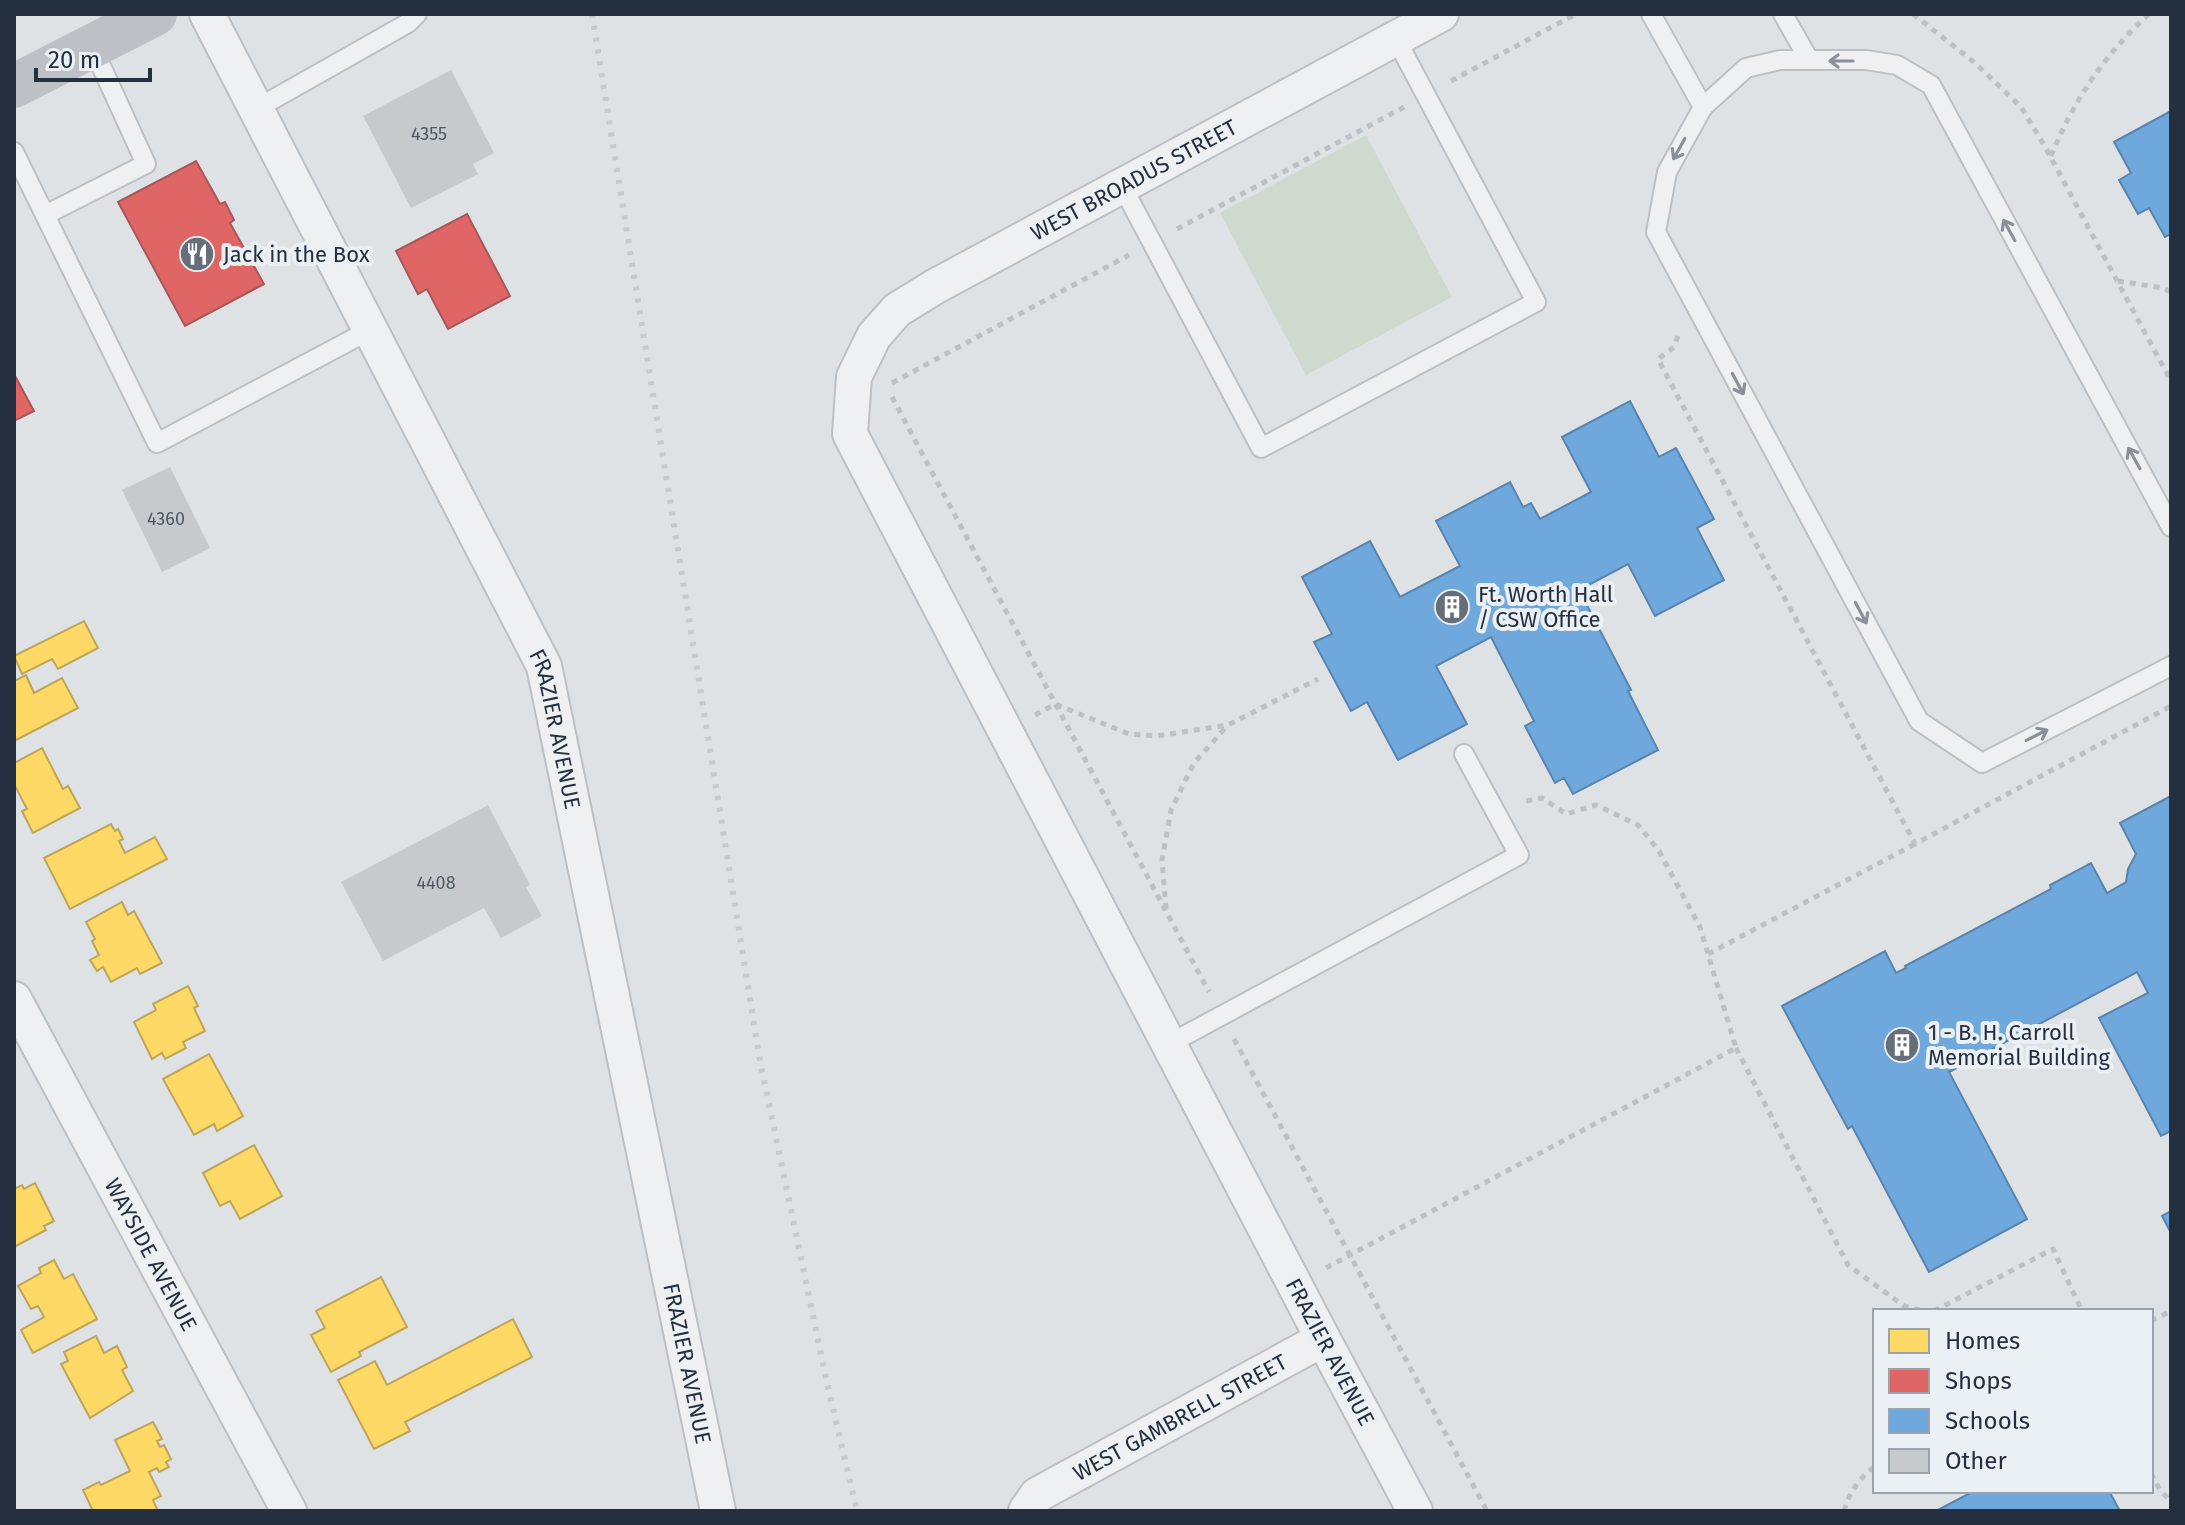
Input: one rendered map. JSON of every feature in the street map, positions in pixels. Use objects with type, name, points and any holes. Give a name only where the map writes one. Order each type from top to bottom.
[{"type":"main road","points":[[14,86],[155,14]]},
{"type":"street","name":"FRAZIER AVENUE","points":[[207,14],[544,666],[718,1511]]},
{"type":"street","name":"WEST BROADUS STREET","points":[[854,377],[874,336],[897,310],[936,286],[1441,14]]},
{"type":"street","name":"FRAZIER AVENUE","points":[[854,377],[850,434],[1415,1511]]},
{"type":"street","name":"WAYSIDE AVENUE","points":[[14,999],[289,1511]]},
{"type":"street","name":"WEST GAMBRELL STREET","points":[[1031,1503],[1323,1339]]},
{"type":"lane","points":[[256,109],[408,23],[417,14]]},
{"type":"lane","points":[[1651,14],[1703,107]]},
{"type":"lane","points":[[1783,14],[1808,58]]},
{"type":"lane","points":[[1122,186],[1261,448],[1536,302],[1396,39]]},
{"type":"lane","points":[[45,215],[146,164],[92,46]]},
{"type":"lane","points":[[2171,527],[1931,85],[1897,65],[1866,60],[1780,60],[1746,68],[1703,107],[1667,172],[1656,232],[1919,721],[1982,763],[2171,666]]},
{"type":"lane","points":[[14,152],[157,443],[370,330]]},
{"type":"lane","points":[[1169,1044],[1519,855],[1464,754]]},
{"type":"path","points":[[1487,1511],[892,400],[892,382],[1576,14]]},
{"type":"path","points":[[1913,14],[1974,62],[2021,107],[2171,381]]},
{"type":"path","points":[[2051,157],[2064,123],[2082,90],[2104,60],[2149,14]]},
{"type":"path","points":[[2117,281],[2171,292]]},
{"type":"path","points":[[1055,704],[1129,734],[1157,736],[1228,725],[1318,679]]},
{"type":"path","points":[[1006,730],[1055,704]]},
{"type":"path","points":[[1166,912],[1162,860],[1171,810],[1194,763],[1228,725]]},
{"type":"path","points":[[1492,806],[1542,798],[1566,814],[1596,805],[1638,825],[1659,851],[1700,927],[1736,1048],[1848,1265],[1904,1306],[1915,1309]]},
{"type":"path","points":[[1708,954],[1915,844]]},
{"type":"path","points":[[1294,1285],[1736,1048]]},
{"type":"path","points":[[1938,1309],[2053,1249],[2081,1309]]},
{"type":"path","points":[[2153,1320],[2171,1311]]},
{"type":"path","points":[[1844,1511],[1859,1479],[1873,1468]]},
{"type":"path","points":[[2153,1477],[2171,1502]]},
{"type":"shaded area","points":[[1366,135],[1452,297],[1306,375],[1220,213]]},
{"type":"building: Homes","points":[[84,621],[98,648],[58,669],[52,659],[22,674],[14,656]]},
{"type":"building: Homes","points":[[26,675],[34,693],[62,678],[78,708],[14,741],[14,681]]},
{"type":"building: Homes","points":[[42,748],[63,789],[68,786],[80,808],[33,833],[22,811],[27,809],[14,784],[14,763]]},
{"type":"building: Homes","points":[[111,824],[123,839],[119,841],[125,853],[155,837],[167,859],[70,909],[44,858]]},
{"type":"building: Homes","points":[[122,902],[128,915],[134,911],[162,963],[140,974],[137,968],[111,982],[103,967],[97,971],[90,960],[99,955],[86,922]]},
{"type":"building: Homes","points":[[188,986],[205,1031],[183,1042],[186,1048],[165,1059],[162,1053],[152,1059],[134,1022],[156,1010],[153,1004]]},
{"type":"building: Homes","points":[[209,1054],[243,1116],[217,1131],[214,1124],[194,1135],[163,1079]]},
{"type":"building: Homes","points":[[254,1145],[282,1196],[240,1219],[230,1201],[220,1206],[203,1173]]},
{"type":"building: Homes","points":[[35,1183],[54,1221],[44,1226],[46,1230],[14,1247],[14,1189],[22,1185],[24,1189]]},
{"type":"building: Homes","points":[[54,1260],[64,1279],[73,1274],[97,1319],[33,1353],[21,1330],[44,1317],[38,1306],[31,1309],[18,1286],[41,1273],[39,1268]]},
{"type":"building: Homes","points":[[381,1277],[407,1327],[359,1352],[361,1356],[331,1372],[311,1335],[325,1328],[316,1311]]},
{"type":"building: Homes","points":[[513,1319],[532,1357],[405,1422],[410,1431],[374,1449],[338,1380],[375,1361],[387,1385]]},
{"type":"building: Homes","points":[[96,1336],[104,1353],[117,1346],[127,1367],[122,1370],[133,1391],[90,1418],[61,1364],[68,1361],[64,1352]]},
{"type":"building: Homes","points":[[153,1422],[162,1439],[157,1441],[160,1447],[164,1445],[171,1459],[166,1462],[169,1467],[159,1472],[157,1468],[149,1472],[161,1496],[153,1500],[158,1511],[93,1511],[83,1490],[130,1471],[115,1440]]},
{"type":"building: Shops","name":"Jack in the Box","points":[[196,161],[220,204],[225,202],[234,220],[230,223],[264,284],[185,326],[118,202]]},
{"type":"building: Shops","points":[[467,214],[510,296],[448,329],[427,289],[418,294],[396,251]]},
{"type":"building: Shops","points":[[14,374],[34,411],[14,421]]},
{"type":"building: Schools","points":[[2171,111],[2171,234],[2165,237],[2149,208],[2138,214],[2119,180],[2131,173],[2114,142]]},
{"type":"building: Schools","name":"Ft. Worth Hall / CSW Office","points":[[1630,401],[1659,457],[1676,448],[1714,519],[1697,528],[1724,580],[1655,616],[1628,564],[1579,590],[1658,750],[1573,794],[1564,778],[1555,783],[1525,726],[1534,721],[1491,637],[1436,666],[1467,724],[1398,760],[1367,702],[1351,711],[1314,642],[1332,634],[1302,577],[1370,541],[1400,597],[1460,566],[1436,521],[1510,482],[1523,507],[1531,503],[1540,519],[1591,492],[1562,437]]},
{"type":"building: Schools","name":"1 - B. H. Carroll Memorial Building","points":[[2171,796],[2171,1131],[2161,1136],[2099,1018],[2148,993],[2137,972],[1949,1072],[2027,1219],[1929,1272],[1852,1126],[1848,1129],[1782,1006],[1885,951],[1896,973],[2051,889],[2050,885],[2091,863],[2107,893],[2126,882],[2128,869],[2136,854],[2120,823]]},
{"type":"building: Schools","points":[[2171,1211],[2171,1233],[2162,1216]]},
{"type":"building: Schools","points":[[1970,1493],[2110,1493],[2120,1511],[1936,1511]]},
{"type":"building: Other","points":[[451,70],[494,153],[473,164],[478,174],[411,208],[363,116]]},
{"type":"building: Other","points":[[170,467],[210,548],[162,572],[122,490]]},
{"type":"building: Other","points":[[488,805],[530,885],[526,887],[542,916],[501,938],[484,908],[383,961],[341,882]]},
{"type":"railway","points":[[592,14],[760,1061],[857,1511]]},
{"type":"place","name":"Jack in the Box","points":[[197,254]]},
{"type":"place","name":"Ft. Worth Hall / CSW Office","points":[[1452,607]]},
{"type":"place","name":"1 - B. H. Carroll Memorial Building","points":[[1902,1045]]}]
